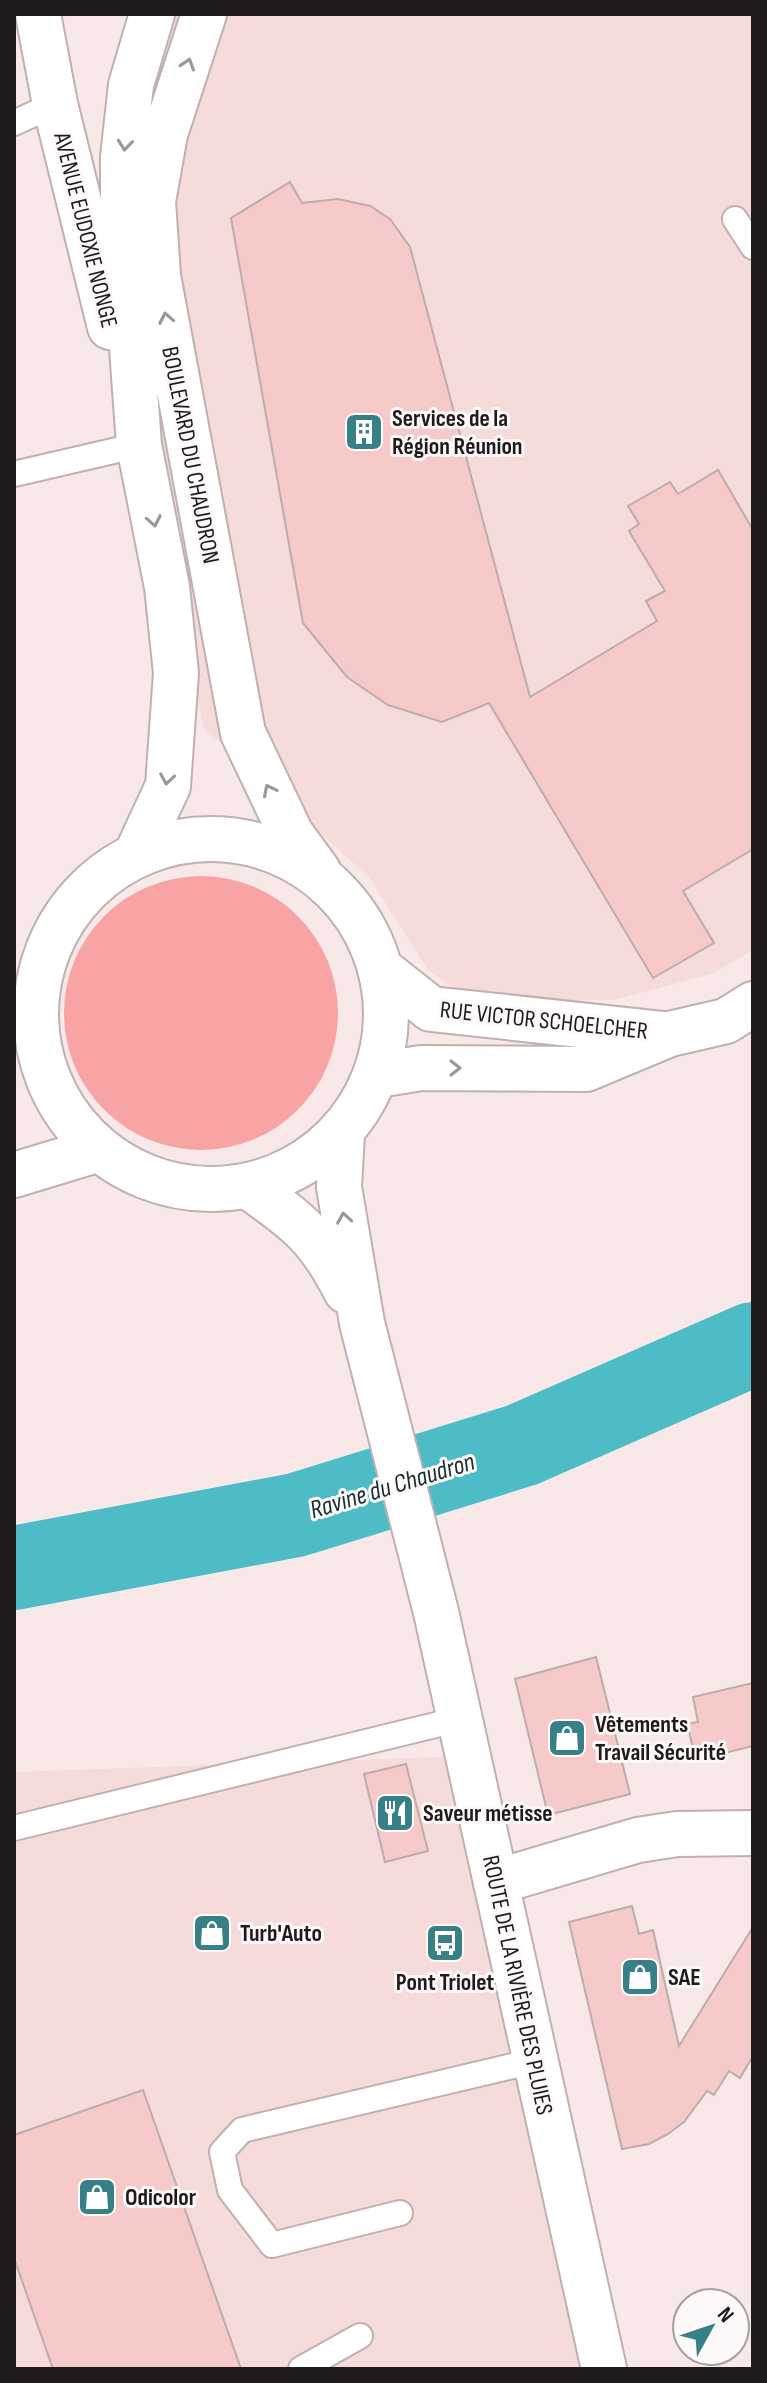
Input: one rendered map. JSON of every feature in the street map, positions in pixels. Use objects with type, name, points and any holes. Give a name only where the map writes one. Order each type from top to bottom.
[{"type":"main road","name":"AVENUE EUDOXIE NONGE","points":[[38,14],[55,104],[139,445]]},
{"type":"main road","name":"BOULEVARD DU CHAUDRON","points":[[137,853],[168,786],[176,673],[167,587],[139,445],[123,224],[123,157],[131,85],[152,14]]},
{"type":"main road","name":"BOULEVARD DU CHAUDRON","points":[[204,14],[165,134],[153,201],[158,276],[243,733],[291,834],[361,921],[383,971]]},
{"type":"main road","points":[[325,879],[267,847],[201,837],[137,853],[97,879],[65,914],[44,955],[35,1002],[39,1051],[58,1100],[100,1149],[139,1175],[193,1190],[249,1187],[299,1168],[342,1134],[378,1075],[388,1024],[383,971]]},
{"type":"main road","name":"RUE VICTOR SCHOELCHER","points":[[383,971],[431,1009],[670,1034]]},
{"type":"main road","name":"RUE VICTOR SCHOELCHER","points":[[378,1075],[421,1068],[586,1069],[670,1034],[726,1021],[753,1004]]},
{"type":"main road","points":[[14,1062],[35,1023]]},
{"type":"main road","name":"ROUTE DE LA RIVIÈRE DES PLUIES","points":[[342,1134],[339,1187],[362,1323],[436,1612],[604,2369]]},
{"type":"main road","points":[[14,1175],[100,1149]]},
{"type":"main road","name":"ROUTE DE LA RIVIÈRE DES PLUIES","points":[[249,1187],[303,1225],[320,1245],[362,1323]]},
{"type":"main road","points":[[496,1882],[638,1840],[677,1834],[753,1833]]},
{"type":"lane","points":[[14,123],[55,104]]},
{"type":"lane","points":[[735,219],[753,247]]},
{"type":"lane","points":[[14,474],[139,445]]},
{"type":"lane","points":[[14,1828],[460,1719]]},
{"type":"lane","points":[[400,2213],[272,2245],[230,2190],[222,2152],[242,2130],[534,2061]]},
{"type":"lane","points":[[301,2369],[360,2336]]},
{"type":"shaded area","points":[[169,14],[753,14],[753,950],[711,974],[613,1000],[469,1001],[428,970],[369,877],[203,727],[157,451],[138,145]]},
{"type":"shaded area","points":[[214,876],[254,886],[298,916],[328,960],[336,986],[336,1040],[328,1066],[298,1110],[254,1140],[228,1148],[188,1150],[136,1134],[114,1119],[95,1100],[74,1066],[66,1040],[64,1000],[80,948],[95,926],[114,907],[148,886],[174,878]]},
{"type":"shaded area","points":[[468,1756],[604,2369],[14,2369],[14,1772]]},
{"type":"building","points":[[290,182],[302,203],[338,199],[370,206],[390,219],[410,247],[530,697],[657,621],[646,601],[665,591],[629,531],[639,524],[628,506],[670,482],[678,494],[718,470],[753,530],[753,849],[683,891],[714,943],[653,978],[489,703],[442,722],[388,705],[347,677],[303,623],[231,218]]},
{"type":"building","points":[[596,1657],[630,1794],[548,1815],[515,1679]]},
{"type":"building","points":[[753,1683],[753,1746],[696,1760],[687,1724],[698,1722],[693,1697]]},
{"type":"building","points":[[406,1764],[428,1851],[385,1862],[364,1774]]},
{"type":"building","points":[[632,1906],[639,1934],[653,1930],[679,2046],[753,1927],[753,2056],[740,2078],[729,2071],[714,2095],[707,2091],[684,2122],[668,2134],[649,2144],[622,2149],[569,1922]]},
{"type":"building","name":"Odicolor","points":[[143,2090],[241,2369],[53,2369],[14,2258],[14,2135]]},
{"type":"waterway","name":"Ravine du Chaudron","points":[[14,1568],[296,1515],[522,1445],[753,1344]]},
{"type":"place","name":"Services de la Région Réunion","points":[[364,432]]},
{"type":"place","name":"Vêtements Travail Sécurité","points":[[567,1738]]},
{"type":"place","name":"Saveur métisse","points":[[395,1813]]},
{"type":"place","name":"Turb'Auto","points":[[212,1933]]},
{"type":"place","name":"Pont Triolet","points":[[445,1943]]},
{"type":"place","name":"SAE","points":[[640,1977]]},
{"type":"place","name":"Odicolor","points":[[97,2197]]}]
